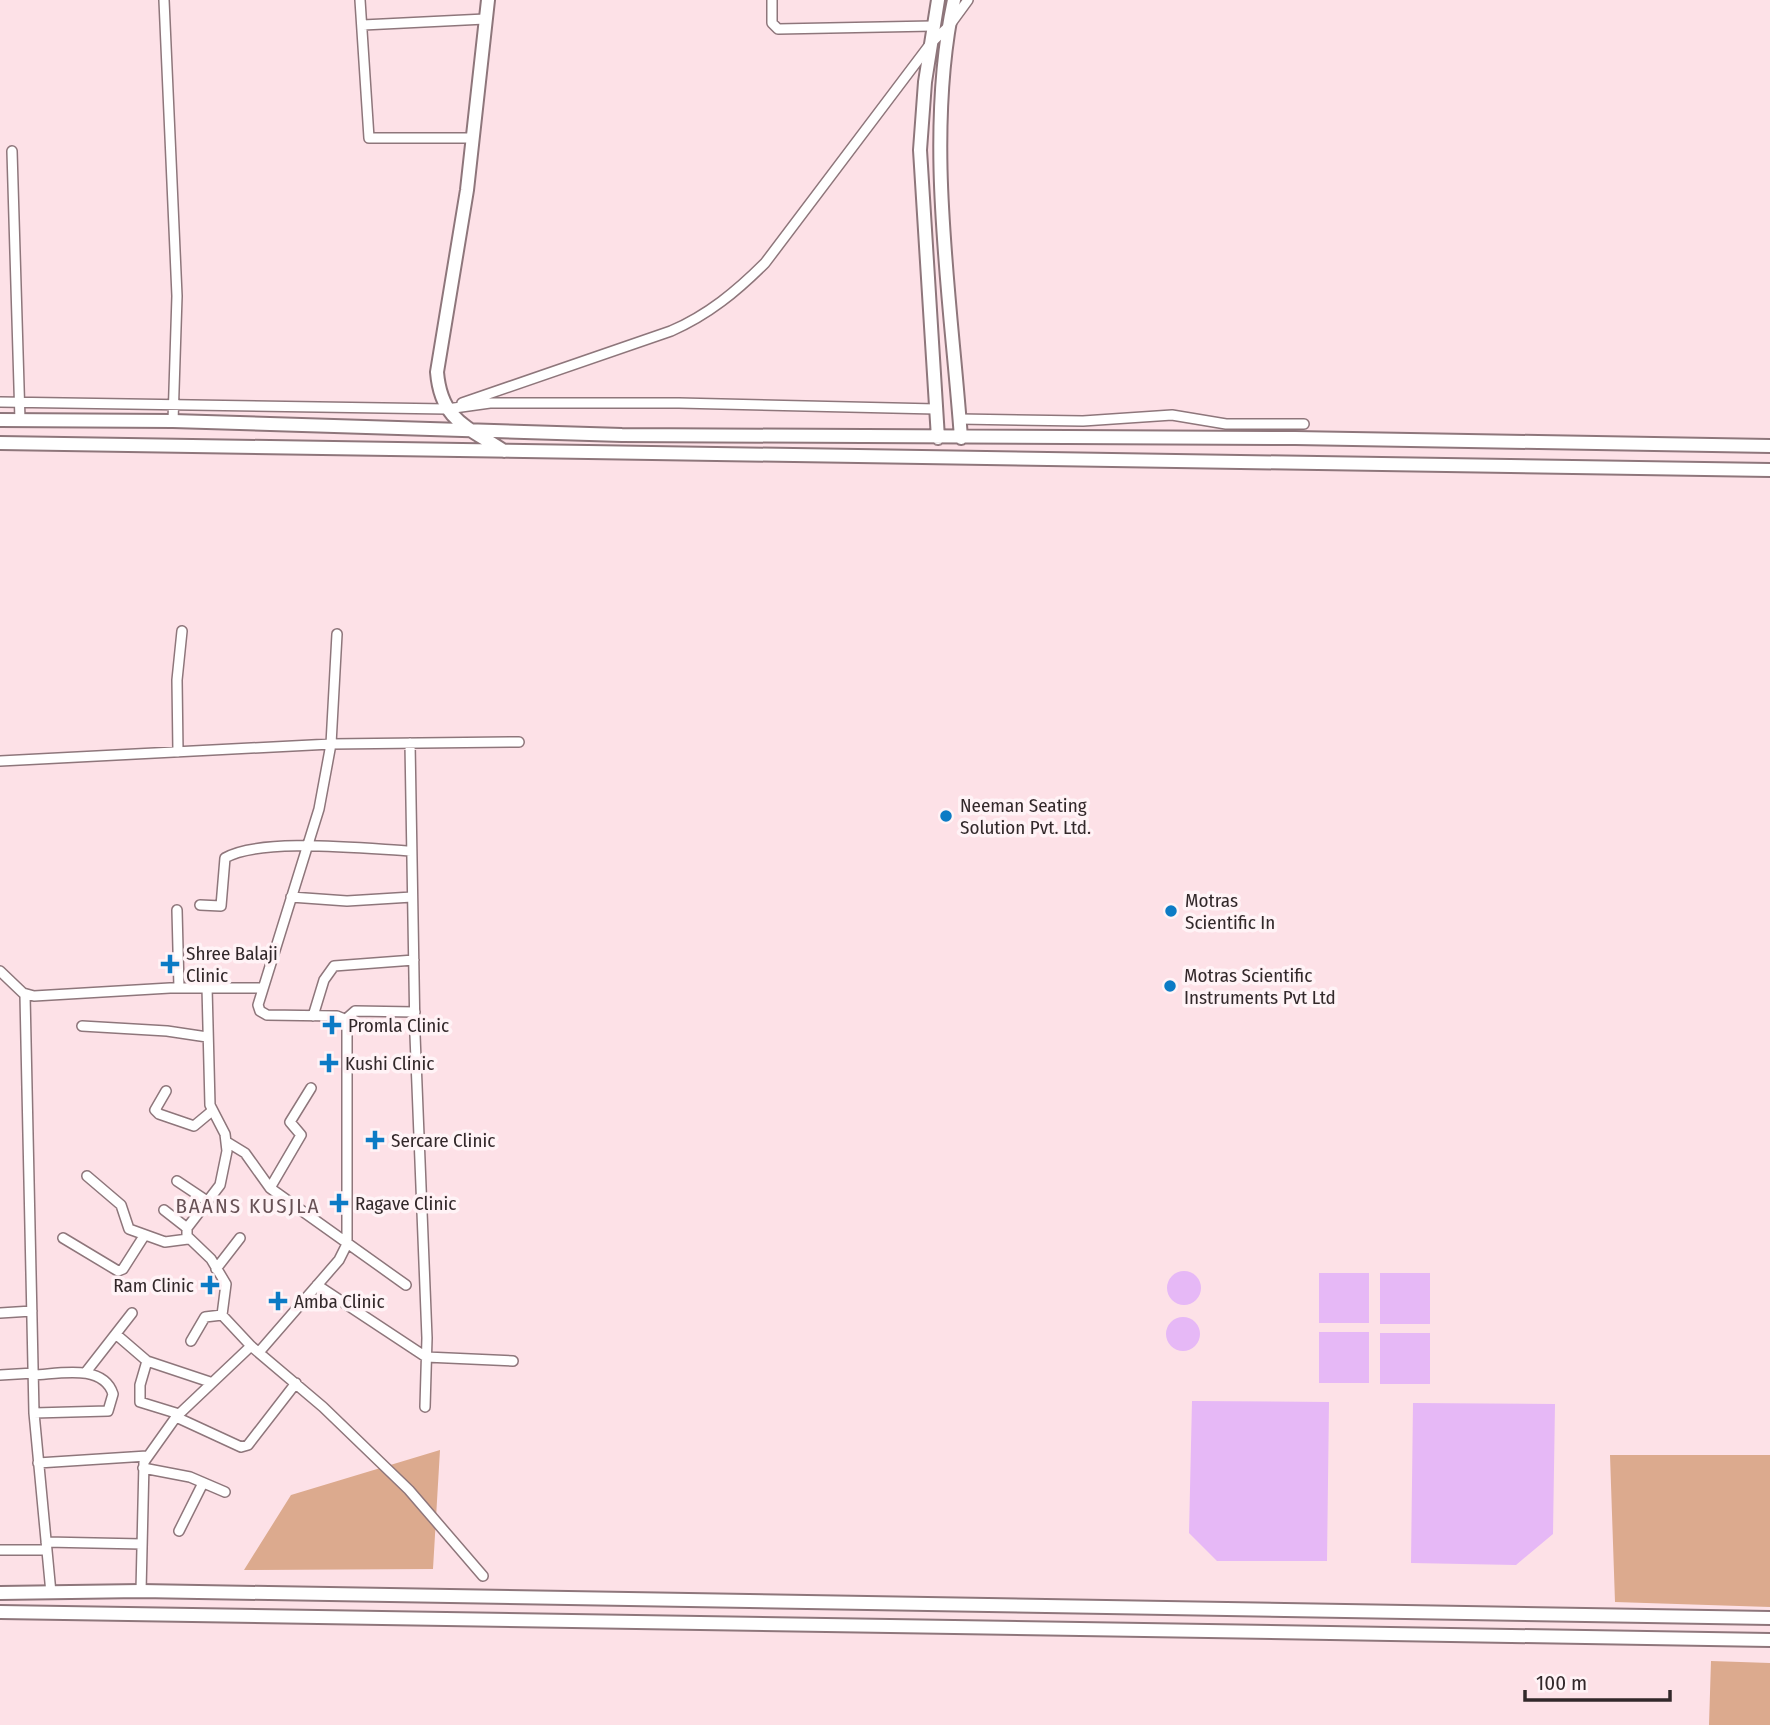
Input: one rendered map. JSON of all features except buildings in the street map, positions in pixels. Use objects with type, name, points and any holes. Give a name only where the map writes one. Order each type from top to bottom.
[{"type":"street","points":[[164,0],[177,282],[173,421]]},
{"type":"street","points":[[360,0],[368,137],[472,138]]},
{"type":"street","points":[[488,0],[467,190],[439,353],[438,383],[447,409],[457,422],[505,452]]},
{"type":"street","points":[[772,0],[772,23],[778,29],[933,26]]},
{"type":"street","points":[[938,0],[930,43],[920,150],[939,438]]},
{"type":"street","points":[[954,0],[948,26],[939,155],[961,438]]},
{"type":"street","points":[[447,409],[671,331],[697,320],[737,291],[765,262],[930,43],[948,26],[968,0]]},
{"type":"street","points":[[363,25],[485,19]]},
{"type":"street","points":[[12,151],[20,420]]},
{"type":"street","points":[[0,402],[447,409],[490,403],[679,403],[936,409]]},
{"type":"street","points":[[959,419],[1083,421],[1172,415],[1226,424],[1304,424]]},
{"type":"street","points":[[0,420],[173,421],[543,434],[1295,438],[1770,446]]},
{"type":"street","points":[[543,434],[543,451]]},
{"type":"street","points":[[1295,438],[1295,463]]},
{"type":"street","points":[[0,443],[1770,470]]},
{"type":"street","points":[[178,752],[177,680],[182,631]]},
{"type":"street","points":[[337,634],[331,744],[319,809],[258,1005],[262,1013],[346,1018],[355,1011],[415,1012]]},
{"type":"street","points":[[0,761],[331,744],[519,742]]},
{"type":"street","points":[[410,743],[426,1357],[425,1407]]},
{"type":"street","points":[[200,905],[220,906],[225,858],[235,852],[308,845],[411,851]]},
{"type":"street","points":[[291,897],[347,901],[412,897]]},
{"type":"street","points":[[177,911],[179,988]]},
{"type":"street","points":[[313,1016],[324,980],[334,966],[414,960]]},
{"type":"street","points":[[0,971],[25,995],[34,1413],[51,1593]]},
{"type":"street","points":[[25,995],[207,987],[262,988]]},
{"type":"street","points":[[207,987],[212,1111],[228,1142],[246,1153],[270,1188],[406,1285]]},
{"type":"street","points":[[260,1351],[339,1260],[347,1244],[346,1018]]},
{"type":"street","points":[[82,1026],[167,1031],[207,1037]]},
{"type":"street","points":[[270,1188],[301,1136],[290,1122],[311,1088]]},
{"type":"street","points":[[166,1091],[156,1110],[159,1114],[194,1126],[212,1111]]},
{"type":"street","points":[[222,1315],[226,1286],[211,1259],[188,1239],[187,1228],[220,1185],[228,1142]]},
{"type":"street","points":[[88,1175],[121,1205],[126,1226],[144,1236],[164,1242],[188,1239]]},
{"type":"street","points":[[177,1181],[207,1202]]},
{"type":"street","points":[[164,1210],[187,1228]]},
{"type":"street","points":[[63,1238],[118,1271],[123,1269],[144,1236]]},
{"type":"street","points":[[216,1269],[240,1238]]},
{"type":"street","points":[[317,1285],[426,1357],[513,1361]]},
{"type":"street","points":[[0,1312],[32,1311]]},
{"type":"street","points":[[86,1372],[118,1336],[132,1313]]},
{"type":"street","points":[[191,1341],[205,1317],[222,1315]]},
{"type":"street","points":[[222,1315],[251,1346],[296,1383],[409,1490],[483,1576]]},
{"type":"street","points":[[118,1336],[147,1361],[210,1382]]},
{"type":"street","points":[[141,1591],[144,1468],[147,1456],[178,1415],[251,1346]]},
{"type":"street","points":[[147,1361],[140,1385],[142,1404],[178,1415],[241,1447],[248,1445],[296,1383]]},
{"type":"street","points":[[0,1374],[86,1372],[112,1388],[108,1411],[34,1413]]},
{"type":"street","points":[[38,1463],[147,1456]]},
{"type":"street","points":[[144,1468],[190,1477],[225,1492]]},
{"type":"street","points":[[179,1531],[203,1483]]},
{"type":"street","points":[[0,1550],[142,1544]]},
{"type":"street","points":[[0,1593],[141,1591],[1770,1618]]},
{"type":"street","points":[[200,1592],[201,1616]]},
{"type":"street","points":[[0,1612],[1770,1640]]},
{"type":"shaded area","points":[[1184,1271],[1196,1276],[1201,1288],[1196,1300],[1184,1305],[1172,1300],[1167,1288],[1172,1276]]},
{"type":"shaded area","points":[[1319,1273],[1369,1273],[1369,1323],[1319,1323]]},
{"type":"shaded area","points":[[1380,1273],[1430,1273],[1430,1324],[1380,1324]]},
{"type":"shaded area","points":[[1183,1317],[1195,1322],[1200,1334],[1195,1346],[1183,1351],[1171,1346],[1166,1334],[1171,1322]]},
{"type":"shaded area","points":[[1319,1332],[1369,1332],[1369,1383],[1319,1383]]},
{"type":"shaded area","points":[[1380,1333],[1430,1333],[1430,1384],[1380,1384]]},
{"type":"shaded area","points":[[1192,1401],[1329,1402],[1327,1561],[1217,1561],[1189,1533]]},
{"type":"shaded area","points":[[1413,1403],[1555,1404],[1553,1534],[1516,1565],[1411,1563]]},
{"type":"shaded area","points":[[440,1450],[433,1569],[244,1570],[291,1495]]},
{"type":"shaded area","points":[[1610,1455],[1770,1455],[1770,1607],[1615,1602]]},
{"type":"shaded area","points":[[1711,1661],[1770,1663],[1770,1725],[1709,1725]]},
{"type":"place","name":"Neeman Seating Solution Pvt. Ltd.","points":[[946,816]]},
{"type":"place","name":"Motras Scientific In","points":[[1171,911]]},
{"type":"place","name":"Shree Balaji Clinic","points":[[170,964]]},
{"type":"place","name":"Motras Scientific Instruments Pvt Ltd","points":[[1170,986]]},
{"type":"place","name":"Promla Clinic","points":[[332,1025]]},
{"type":"place","name":"Kushi Clinic","points":[[329,1063]]},
{"type":"place","name":"Sercare Clinic","points":[[375,1140]]},
{"type":"place","name":"Ragave Clinic","points":[[339,1203]]},
{"type":"place","name":"Ram Clinic","points":[[210,1285]]},
{"type":"place","name":"Amba Clinic","points":[[278,1301]]},
{"type":"district","name":"BAANS KUSJLA","points":[[248,1206]]}]
